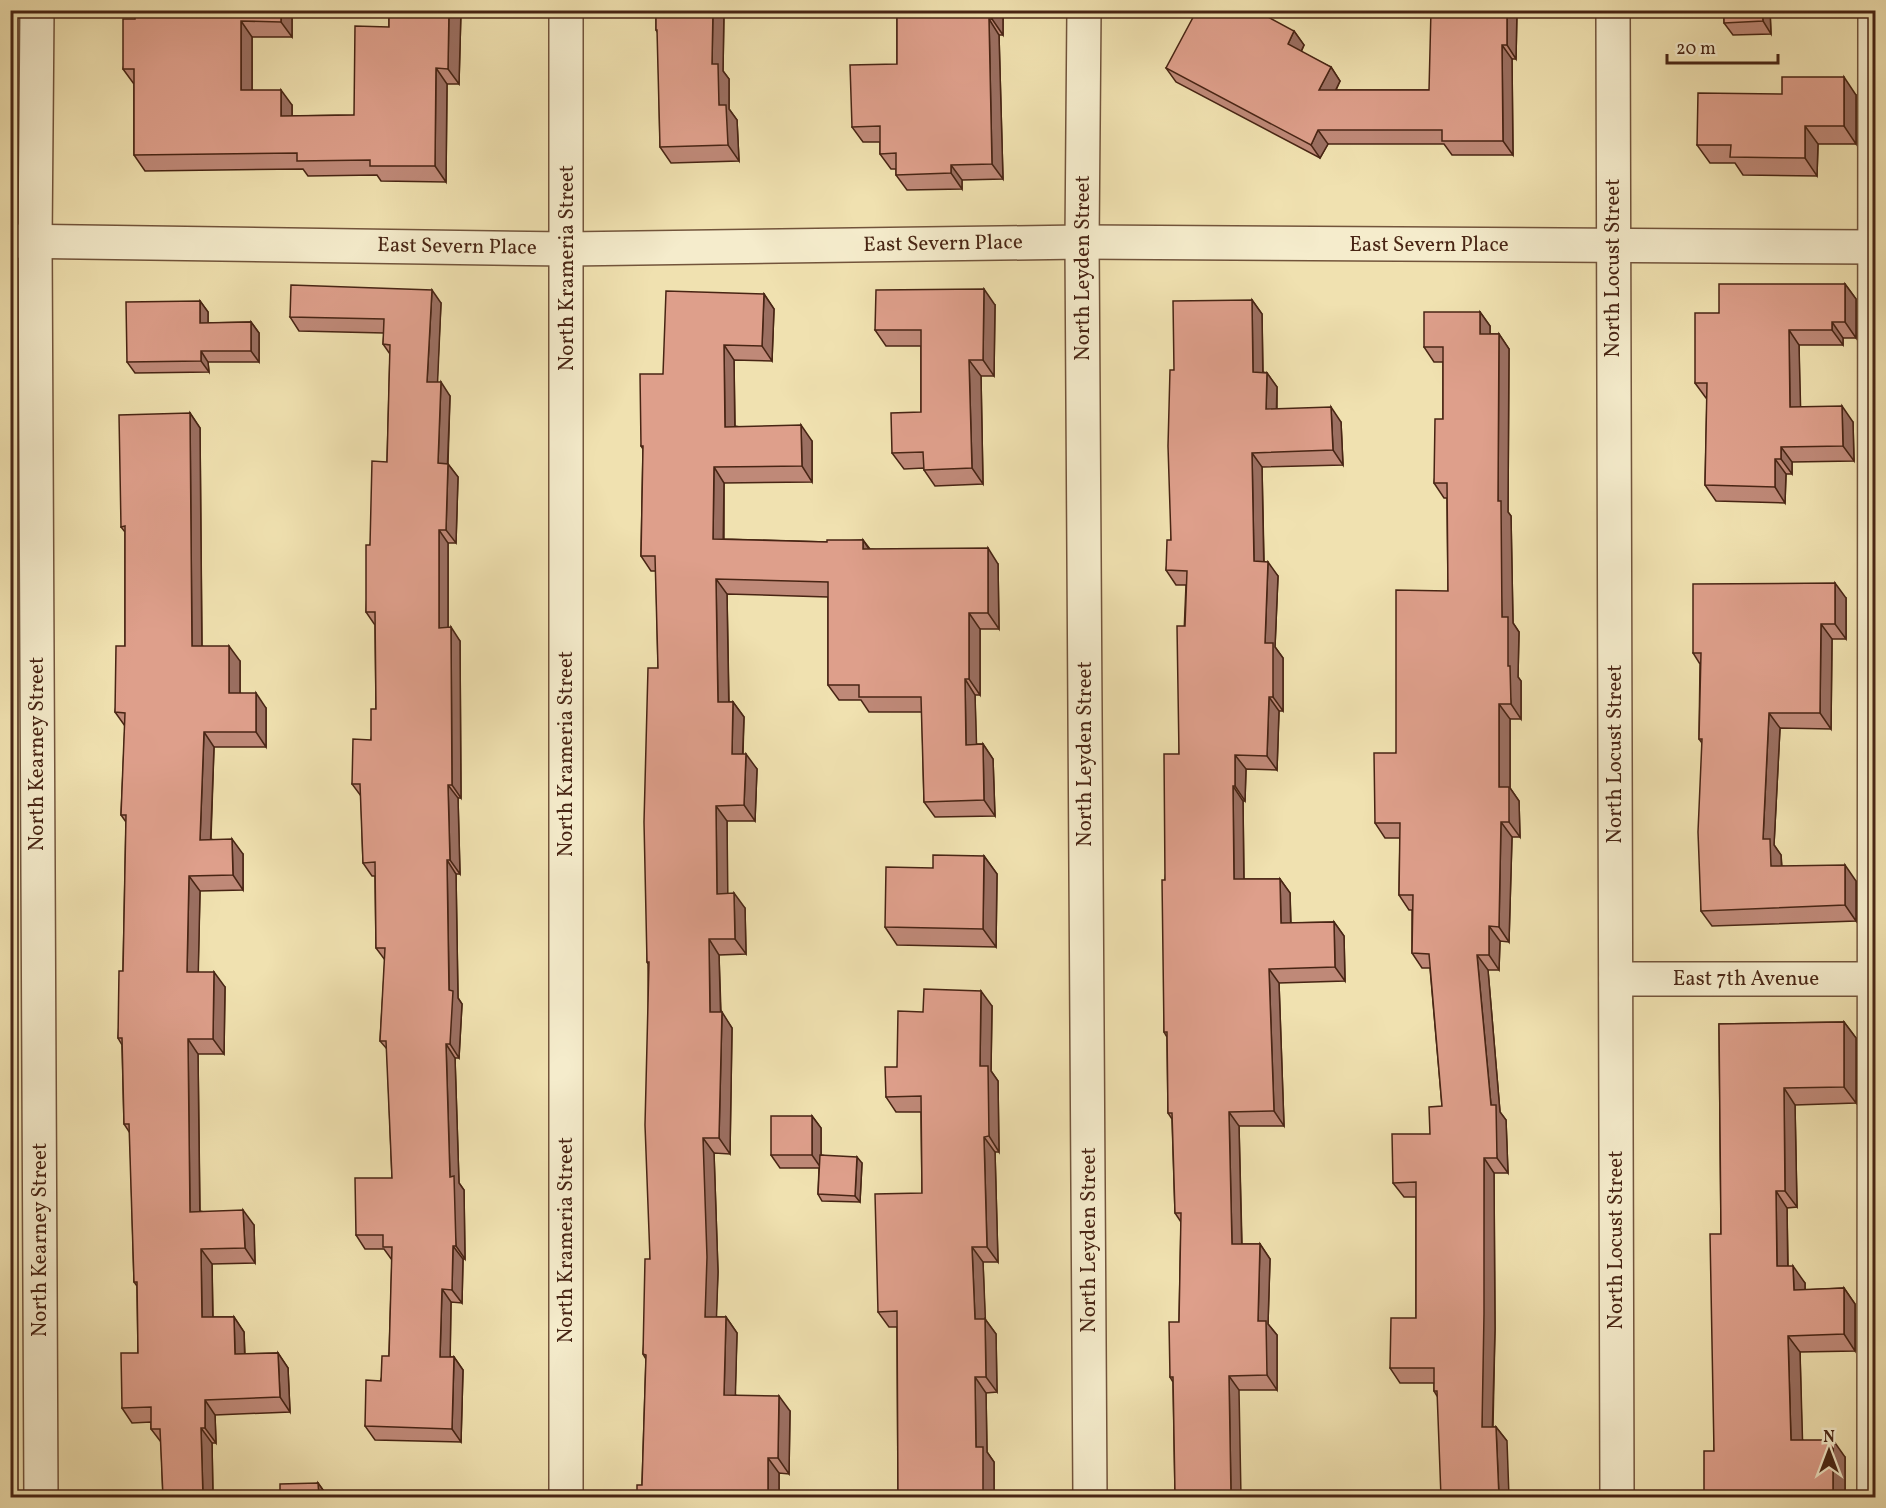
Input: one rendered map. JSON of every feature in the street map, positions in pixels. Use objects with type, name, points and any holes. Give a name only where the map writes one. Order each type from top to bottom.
[{"type":"street","name":"North Kearney Street","points":[[37,10],[22,241],[41,1497]]},
{"type":"street","name":"North Krameria Street","points":[[566,10],[566,1497]]},
{"type":"street","name":"North Leyden Street","points":[[1084,10],[1082,242],[1090,1497]]},
{"type":"street","name":"North Locust Street","points":[[1613,10],[1617,1497]]},
{"type":"street","points":[[1874,1497],[1875,10]]},
{"type":"street","name":"East Severn Place","points":[[22,241],[567,249],[1082,242],[1875,247]]},
{"type":"street","name":"East 7th Avenue","points":[[1616,979],[1875,979]]},
{"type":"building","points":[[135,10],[281,10],[281,22],[241,21],[241,90],[281,90],[281,116],[354,115],[355,26],[389,27],[389,10],[449,10],[448,69],[436,68],[435,166],[370,166],[370,160],[297,161],[297,153],[134,155],[134,69],[123,69],[123,19],[135,19]]},
{"type":"building","points":[[656,10],[713,10],[712,64],[718,64],[719,105],[726,105],[728,145],[660,147]]},
{"type":"building","points":[[897,10],[992,10],[992,19],[989,19],[992,164],[951,165],[951,173],[896,175],[896,153],[880,154],[880,126],[852,127],[850,65],[897,64]]},
{"type":"building","points":[[1197,10],[1255,10],[1294,31],[1288,44],[1331,67],[1319,90],[1429,90],[1431,10],[1507,10],[1507,45],[1502,45],[1503,141],[1442,141],[1442,130],[1318,130],[1311,145],[1166,68]]},
{"type":"building","points":[[1724,10],[1762,10],[1763,21],[1724,23]]},
{"type":"building","points":[[1782,77],[1844,77],[1844,126],[1805,126],[1805,158],[1730,157],[1731,145],[1697,145],[1698,93],[1782,94]]},
{"type":"building","points":[[1719,284],[1845,284],[1845,322],[1832,322],[1832,330],[1789,330],[1790,407],[1842,406],[1843,446],[1781,447],[1781,459],[1775,459],[1775,487],[1705,485],[1707,383],[1695,383],[1695,313],[1719,313]]},
{"type":"building","points":[[291,285],[432,290],[427,382],[441,382],[438,463],[448,464],[446,530],[439,530],[439,628],[451,627],[452,785],[448,785],[450,860],[447,860],[449,990],[453,991],[450,1044],[446,1044],[450,1177],[454,1176],[456,1246],[453,1246],[452,1290],[442,1289],[440,1357],[454,1357],[452,1429],[365,1426],[366,1380],[381,1381],[382,1356],[389,1356],[392,1247],[383,1247],[383,1235],[356,1235],[355,1178],[392,1178],[386,1041],[380,1041],[385,948],[376,948],[375,862],[363,863],[360,784],[352,784],[353,739],[371,740],[371,709],[376,709],[375,612],[366,612],[366,545],[370,545],[372,461],[387,462],[390,345],[383,344],[384,319],[290,317]]},
{"type":"building","points":[[984,289],[983,360],[969,360],[972,468],[924,470],[923,452],[892,453],[891,413],[921,412],[921,330],[875,330],[876,290]]},
{"type":"building","points":[[666,291],[764,294],[762,346],[724,345],[725,427],[801,425],[802,466],[714,467],[713,539],[827,542],[827,540],[863,540],[863,549],[988,548],[988,613],[969,613],[969,679],[965,679],[966,745],[983,744],[984,800],[924,802],[921,697],[859,697],[859,685],[828,685],[828,582],[716,579],[718,702],[733,702],[732,754],[746,754],[744,805],[716,806],[717,894],[734,893],[735,939],[709,939],[710,1012],[722,1012],[719,1138],[703,1138],[707,1257],[705,1317],[726,1317],[724,1395],[779,1396],[778,1458],[768,1458],[768,1497],[637,1497],[637,1485],[642,1485],[646,1355],[643,1354],[645,1259],[650,1259],[645,1125],[649,962],[647,962],[644,822],[648,668],[658,668],[655,556],[641,556],[643,446],[641,446],[640,374],[663,374]]},
{"type":"building","points":[[1252,300],[1253,372],[1267,373],[1266,409],[1331,407],[1333,450],[1252,453],[1254,561],[1268,562],[1265,643],[1273,643],[1273,697],[1269,697],[1267,756],[1235,755],[1234,879],[1280,879],[1281,923],[1334,922],[1335,967],[1269,969],[1274,1111],[1229,1112],[1232,1244],[1260,1244],[1258,1321],[1266,1321],[1267,1375],[1229,1376],[1231,1494],[1260,1494],[1260,1497],[1173,1497],[1175,1494],[1173,1377],[1170,1377],[1169,1322],[1179,1322],[1181,1213],[1175,1213],[1172,1113],[1168,1113],[1167,1032],[1164,1032],[1162,880],[1165,880],[1164,754],[1179,754],[1177,626],[1185,626],[1187,571],[1166,570],[1167,540],[1171,540],[1168,446],[1170,370],[1174,370],[1173,301]]},
{"type":"building","points":[[200,301],[200,323],[251,322],[251,351],[201,351],[201,361],[127,362],[126,302]]},
{"type":"building","points":[[1424,312],[1480,312],[1480,334],[1499,334],[1498,501],[1501,501],[1502,617],[1508,617],[1511,704],[1499,704],[1499,787],[1509,787],[1509,822],[1501,822],[1499,927],[1489,926],[1489,955],[1477,955],[1491,1105],[1496,1105],[1497,1158],[1484,1158],[1482,1427],[1496,1427],[1499,1497],[1441,1497],[1434,1368],[1390,1368],[1391,1318],[1416,1318],[1416,1182],[1393,1183],[1392,1134],[1430,1134],[1429,1107],[1442,1106],[1429,954],[1412,953],[1413,895],[1399,895],[1400,823],[1375,823],[1374,753],[1396,753],[1396,590],[1448,591],[1447,483],[1434,483],[1435,419],[1443,419],[1443,347],[1424,347]]},
{"type":"building","points":[[190,413],[192,646],[229,646],[229,693],[256,693],[256,732],[204,732],[200,840],[232,839],[233,875],[189,876],[187,972],[214,972],[213,1039],[188,1039],[190,1212],[243,1210],[245,1248],[201,1249],[202,1317],[234,1317],[235,1354],[278,1353],[280,1397],[205,1400],[205,1428],[201,1428],[203,1497],[163,1497],[160,1429],[151,1429],[151,1407],[122,1408],[121,1353],[138,1353],[129,1124],[124,1124],[122,1038],[118,1038],[119,971],[123,971],[126,815],[121,815],[125,713],[115,712],[116,646],[125,646],[125,526],[121,527],[119,415]]},
{"type":"building","points":[[1835,583],[1835,624],[1821,624],[1820,713],[1769,713],[1763,839],[1770,839],[1771,866],[1845,865],[1845,905],[1701,911],[1698,832],[1702,739],[1699,739],[1701,653],[1693,653],[1693,584]]},
{"type":"building","points":[[933,855],[984,856],[983,929],[885,927],[886,867],[933,868]]},
{"type":"building","points":[[924,989],[981,991],[980,1066],[988,1066],[989,1136],[984,1137],[987,1247],[972,1247],[975,1319],[985,1319],[986,1377],[975,1377],[976,1447],[983,1447],[983,1497],[898,1497],[897,1311],[878,1312],[875,1194],[922,1193],[921,1096],[886,1097],[885,1067],[897,1067],[898,1011],[923,1012]]},
{"type":"building","points":[[1844,1022],[1844,1087],[1784,1088],[1785,1191],[1776,1191],[1777,1266],[1793,1266],[1794,1290],[1844,1288],[1844,1334],[1788,1336],[1791,1440],[1833,1440],[1833,1497],[1704,1497],[1704,1451],[1714,1451],[1710,1234],[1721,1234],[1719,1024]]},
{"type":"building","points":[[771,1116],[812,1116],[812,1155],[771,1155]]},
{"type":"building","points":[[820,1155],[857,1157],[855,1196],[818,1194]]},
{"type":"building","points":[[318,1483],[319,1497],[280,1497],[280,1484]]}]
